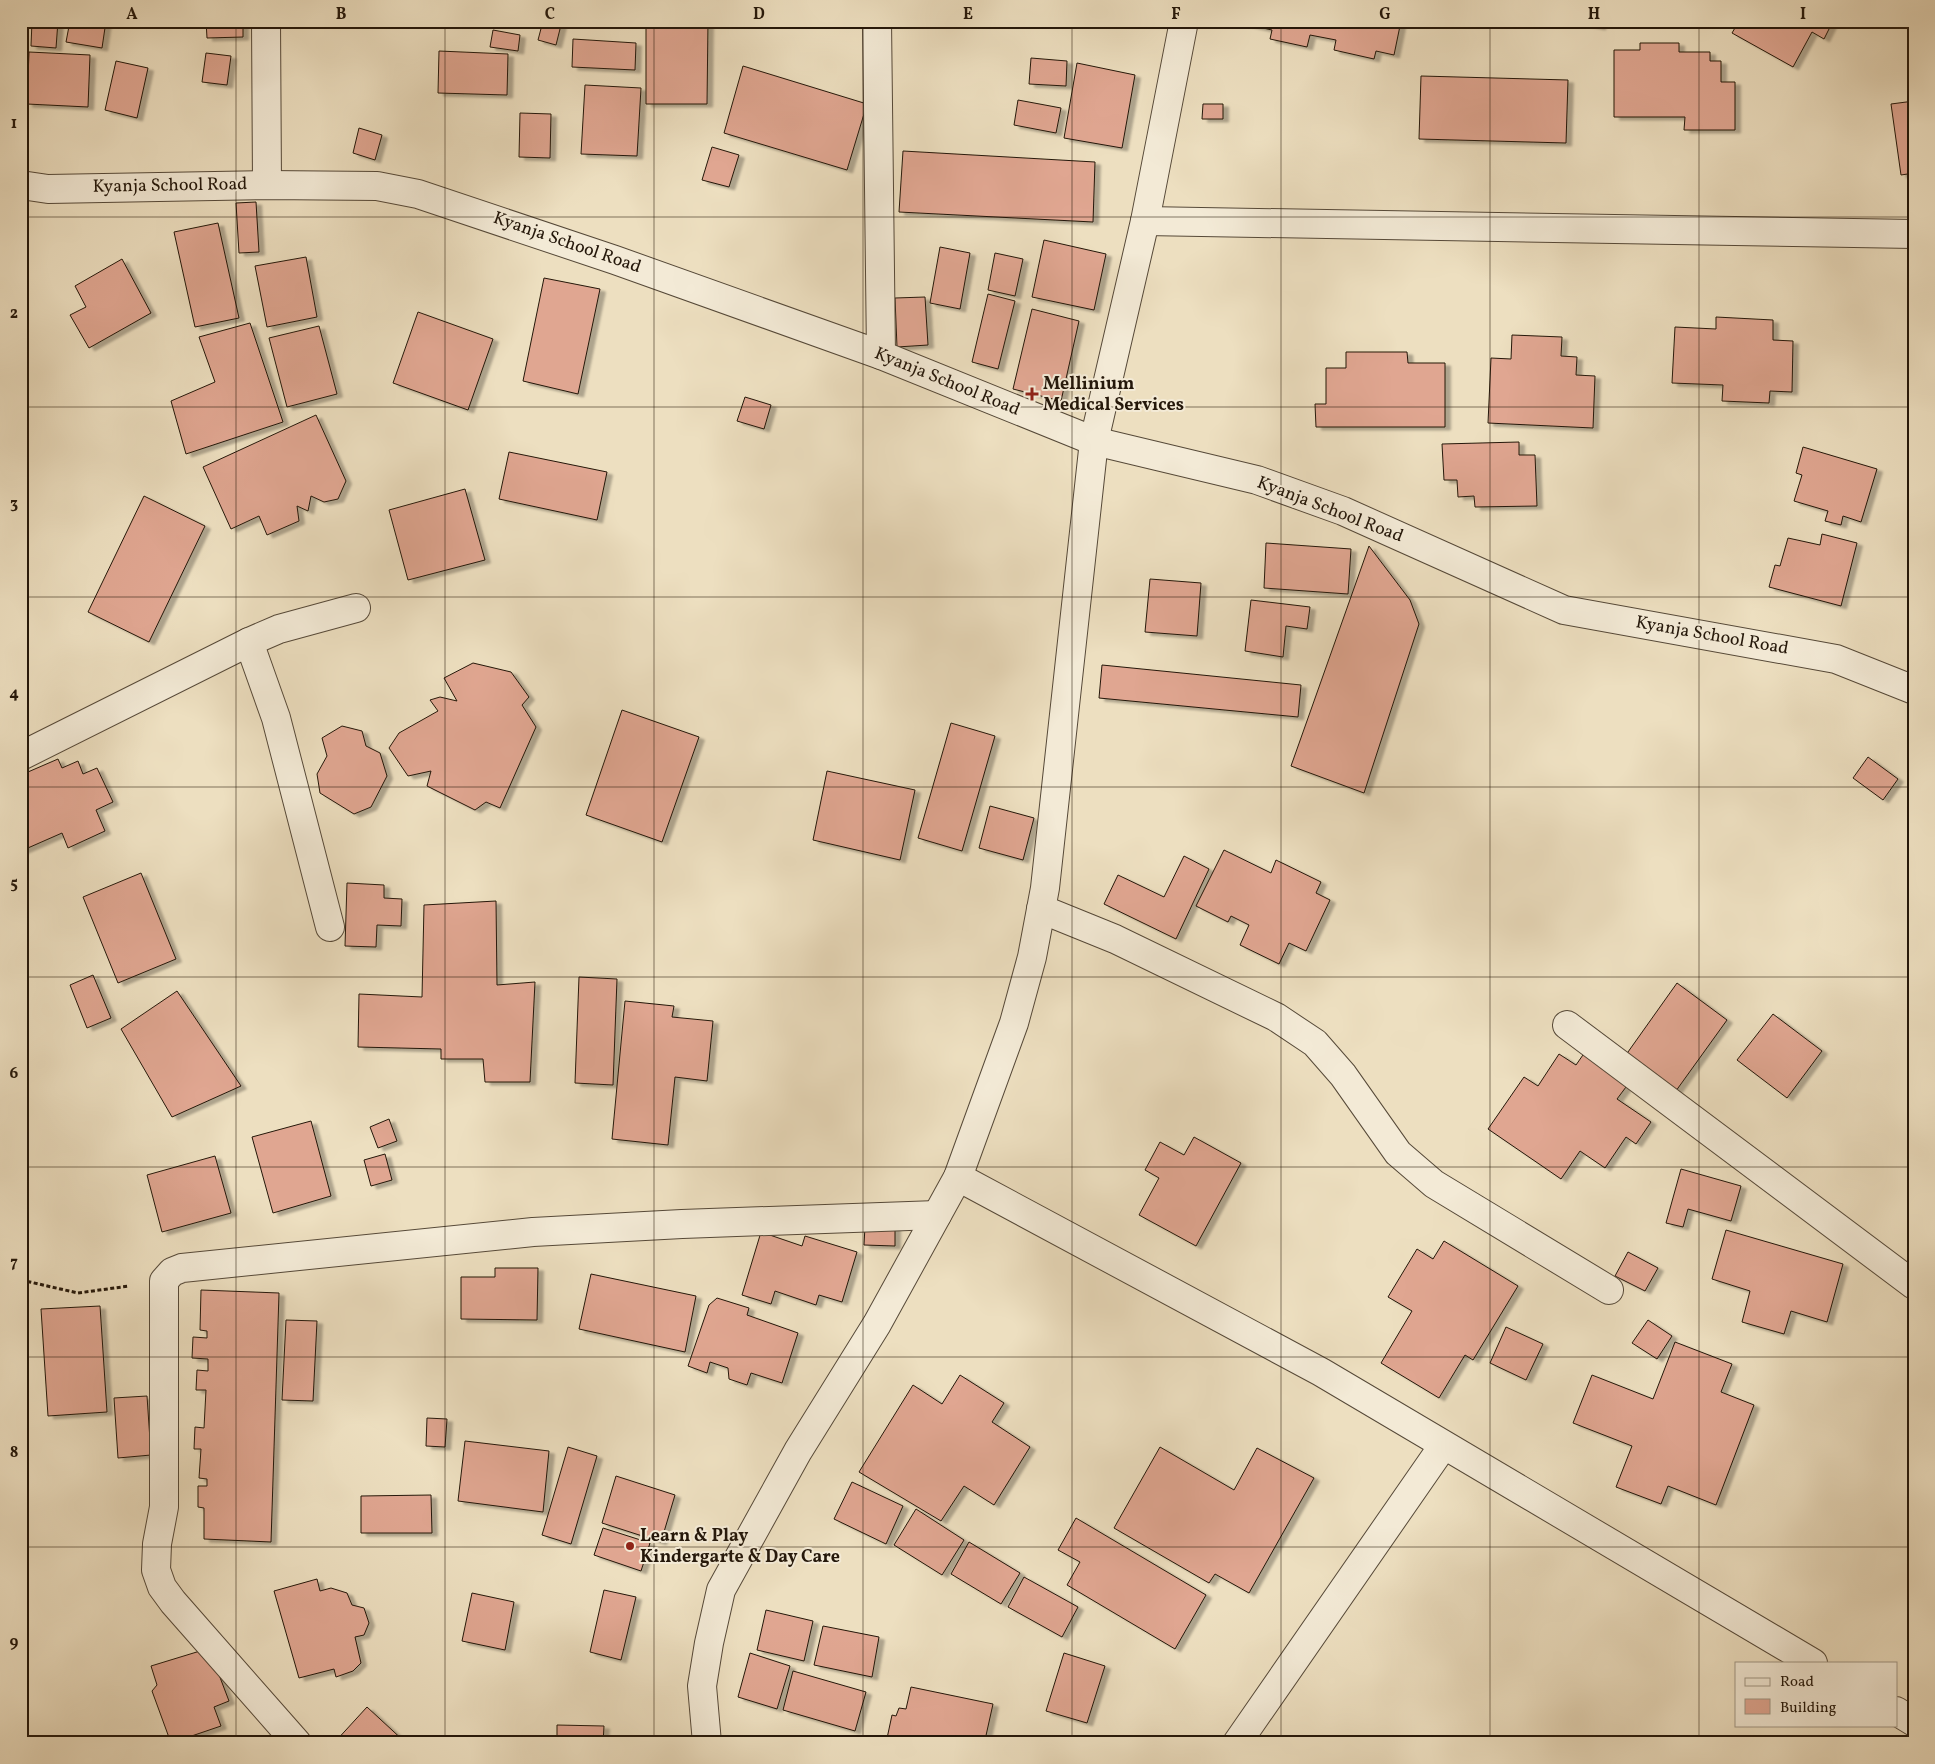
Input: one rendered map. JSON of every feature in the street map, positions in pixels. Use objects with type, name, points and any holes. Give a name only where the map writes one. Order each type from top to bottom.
[{"type":"street","points":[[266,21],[267,185]]},
{"type":"street","points":[[877,21],[881,354]]},
{"type":"street","points":[[707,1743],[702,1686],[721,1590],[798,1451],[877,1324],[958,1177],[1014,1023],[1041,909],[1094,441],[1145,221],[1184,21]]},
{"type":"street","name":"Kyanja School Road","points":[[21,185],[48,189],[267,185],[377,186],[418,194],[616,260],[881,354],[1094,441],[1257,480],[1335,508],[1564,610],[1836,659],[1914,690]]},
{"type":"street","points":[[1145,221],[1914,234]]},
{"type":"street","points":[[21,756],[249,642],[279,629],[356,608]]},
{"type":"street","points":[[249,642],[276,718],[330,927]]},
{"type":"street","points":[[1041,909],[1115,939],[1276,1017],[1315,1043],[1343,1075],[1398,1153],[1434,1184],[1609,1290]]},
{"type":"street","points":[[1567,1025],[1914,1286]]},
{"type":"street","points":[[958,1177],[1321,1372],[1443,1446],[1811,1662]]},
{"type":"street","points":[[297,1743],[173,1602],[162,1587],[156,1570],[157,1544],[164,1507],[164,1281],[172,1272],[182,1268],[533,1232],[682,1224],[937,1215]]},
{"type":"street","points":[[1237,1743],[1443,1446]]},
{"type":"street","points":[[1898,1712],[1914,1722]]},
{"type":"path","points":[[21,1280],[78,1293],[164,1281]]},
{"type":"building","points":[[32,21],[58,21],[56,48],[31,46]]},
{"type":"building","points":[[70,21],[106,21],[102,48],[66,42]]},
{"type":"building","points":[[206,21],[243,21],[243,37],[207,38]]},
{"type":"building","points":[[543,21],[561,25],[556,45],[538,40]]},
{"type":"building","points":[[646,21],[708,21],[707,104],[646,104]]},
{"type":"building","points":[[1232,21],[1401,21],[1394,55],[1376,51],[1374,59],[1334,50],[1336,40],[1310,35],[1307,47],[1270,39],[1272,30]]},
{"type":"building","points":[[1574,21],[1601,21],[1600,27]]},
{"type":"building","points":[[1739,21],[1833,21],[1824,39],[1812,32],[1793,67],[1732,33]]},
{"type":"building","points":[[493,30],[520,35],[518,51],[490,47]]},
{"type":"building","points":[[573,39],[636,43],[635,70],[572,67]]},
{"type":"building","points":[[1640,43],[1679,43],[1679,52],[1710,52],[1710,61],[1721,61],[1721,82],[1735,82],[1735,130],[1684,130],[1685,117],[1614,117],[1614,50],[1640,50]]},
{"type":"building","points":[[439,51],[508,54],[507,95],[438,93]]},
{"type":"building","points":[[29,52],[90,55],[88,107],[27,104]]},
{"type":"building","points":[[206,53],[231,56],[227,85],[202,82]]},
{"type":"building","points":[[1031,58],[1067,61],[1066,86],[1029,84]]},
{"type":"building","points":[[116,61],[148,68],[137,118],[105,110]]},
{"type":"building","points":[[1077,63],[1135,75],[1122,148],[1064,138]]},
{"type":"building","points":[[743,66],[867,104],[847,170],[724,133]]},
{"type":"building","points":[[1421,76],[1568,80],[1566,143],[1419,139]]},
{"type":"building","points":[[585,85],[641,88],[637,156],[581,154]]},
{"type":"building","points":[[1018,100],[1061,108],[1056,133],[1014,125]]},
{"type":"building","points":[[1914,101],[1914,173],[1901,175],[1891,104]]},
{"type":"building","points":[[1203,104],[1223,104],[1223,119],[1202,119]]},
{"type":"building","points":[[520,113],[551,114],[550,158],[519,157]]},
{"type":"building","points":[[359,128],[382,135],[375,160],[353,153]]},
{"type":"building","points":[[712,147],[739,155],[729,187],[702,180]]},
{"type":"building","points":[[903,151],[1095,162],[1093,222],[899,212]]},
{"type":"building","points":[[256,202],[259,252],[239,253],[236,203]]},
{"type":"building","points":[[218,223],[239,318],[195,327],[174,232]]},
{"type":"building","points":[[1044,240],[1106,254],[1094,310],[1032,297]]},
{"type":"building","points":[[940,247],[970,253],[960,309],[930,303]]},
{"type":"building","points":[[995,253],[1023,259],[1015,296],[988,290]]},
{"type":"building","points":[[306,257],[317,317],[267,327],[255,266]]},
{"type":"building","points":[[122,259],[151,313],[89,348],[70,315],[86,307],[75,286]]},
{"type":"building","points":[[544,278],[600,289],[578,394],[523,381]]},
{"type":"building","points":[[988,294],[1015,301],[998,369],[972,362]]},
{"type":"building","points":[[925,297],[928,345],[897,347],[895,298]]},
{"type":"building","points":[[1032,309],[1079,321],[1061,401],[1013,389]]},
{"type":"building","points":[[418,312],[493,339],[468,410],[393,383]]},
{"type":"building","points":[[1716,317],[1773,320],[1773,340],[1793,341],[1792,392],[1770,391],[1769,403],[1722,401],[1723,385],[1672,383],[1675,327],[1716,329]]},
{"type":"building","points":[[250,323],[283,422],[186,454],[171,401],[215,382],[199,337]]},
{"type":"building","points":[[319,326],[337,394],[287,407],[269,338]]},
{"type":"building","points":[[1512,335],[1562,337],[1561,356],[1577,357],[1576,375],[1595,376],[1593,428],[1488,423],[1491,358],[1511,359]]},
{"type":"building","points":[[1346,352],[1407,352],[1408,363],[1445,363],[1445,427],[1316,427],[1315,404],[1326,404],[1326,368],[1346,368]]},
{"type":"building","points":[[745,397],[771,405],[764,429],[737,421]]},
{"type":"building","points":[[316,415],[346,481],[338,499],[324,502],[311,496],[308,511],[297,506],[299,521],[267,535],[259,516],[231,529],[203,467]]},
{"type":"building","points":[[1519,442],[1519,455],[1535,455],[1537,506],[1475,507],[1474,496],[1458,497],[1457,480],[1444,480],[1442,444]]},
{"type":"building","points":[[1803,447],[1877,469],[1861,522],[1843,516],[1841,525],[1825,521],[1828,511],[1794,501],[1802,475],[1796,473]]},
{"type":"building","points":[[509,452],[607,472],[597,520],[499,499]]},
{"type":"building","points":[[465,489],[485,560],[408,580],[389,510]]},
{"type":"building","points":[[144,496],[205,526],[149,642],[88,612]]},
{"type":"building","points":[[1822,534],[1857,543],[1841,606],[1769,587],[1775,565],[1780,566],[1788,538],[1820,545]]},
{"type":"building","points":[[1266,543],[1351,549],[1348,594],[1264,588]]},
{"type":"building","points":[[1369,546],[1410,600],[1419,624],[1364,793],[1291,766]]},
{"type":"building","points":[[1150,579],[1201,583],[1197,636],[1145,632]]},
{"type":"building","points":[[1251,600],[1310,607],[1307,629],[1286,626],[1283,657],[1245,651]]},
{"type":"building","points":[[473,663],[511,672],[529,697],[522,705],[536,727],[500,808],[486,802],[475,810],[427,786],[431,771],[408,776],[389,748],[399,733],[438,711],[430,700],[440,697],[457,701],[444,678]]},
{"type":"building","points":[[1102,665],[1301,685],[1298,717],[1099,698]]},
{"type":"building","points":[[622,710],[699,737],[662,842],[586,815]]},
{"type":"building","points":[[951,723],[995,736],[962,851],[918,838]]},
{"type":"building","points":[[342,726],[362,731],[366,746],[380,753],[387,776],[371,807],[354,814],[320,793],[317,774],[327,756],[322,738]]},
{"type":"building","points":[[1868,757],[1898,779],[1883,800],[1853,778]]},
{"type":"building","points":[[58,759],[62,768],[78,761],[83,774],[97,768],[113,802],[96,810],[105,831],[68,848],[62,833],[21,851],[21,775]]},
{"type":"building","points":[[827,771],[915,790],[900,860],[813,840]]},
{"type":"building","points":[[990,806],[1034,818],[1023,860],[979,848]]},
{"type":"building","points":[[1224,850],[1271,873],[1276,860],[1321,882],[1316,893],[1330,900],[1306,951],[1289,943],[1279,964],[1240,945],[1249,925],[1231,916],[1228,922],[1196,906]]},
{"type":"building","points":[[1184,856],[1209,869],[1176,939],[1104,904],[1118,875],[1164,897]]},
{"type":"building","points":[[141,873],[176,959],[118,983],[83,897]]},
{"type":"building","points":[[347,883],[384,885],[384,898],[402,899],[401,926],[377,925],[376,947],[345,946]]},
{"type":"building","points":[[496,901],[497,985],[535,982],[530,1082],[485,1082],[483,1059],[441,1059],[441,1049],[358,1047],[359,994],[422,997],[424,905]]},
{"type":"building","points":[[93,975],[111,1018],[87,1028],[70,985]]},
{"type":"building","points":[[579,977],[617,979],[613,1085],[575,1083]]},
{"type":"building","points":[[1677,983],[1727,1020],[1673,1095],[1623,1059]]},
{"type":"building","points":[[177,991],[241,1086],[172,1117],[121,1029]]},
{"type":"building","points":[[625,1001],[674,1006],[672,1017],[713,1021],[707,1081],[675,1077],[668,1145],[612,1139]]},
{"type":"building","points":[[1773,1014],[1822,1051],[1787,1098],[1737,1060]]},
{"type":"building","points":[[1585,1052],[1629,1083],[1617,1099],[1651,1122],[1636,1144],[1626,1137],[1605,1168],[1580,1151],[1561,1179],[1488,1129],[1524,1077],[1538,1086],[1559,1054],[1576,1065]]},
{"type":"building","points":[[389,1119],[397,1141],[378,1148],[370,1127]]},
{"type":"building","points":[[311,1121],[331,1196],[273,1213],[252,1137]]},
{"type":"building","points":[[1194,1137],[1241,1163],[1196,1246],[1139,1215],[1159,1178],[1145,1170],[1160,1142],[1184,1155]]},
{"type":"building","points":[[385,1154],[392,1180],[371,1186],[364,1160]]},
{"type":"building","points":[[215,1156],[231,1213],[162,1232],[147,1175]]},
{"type":"building","points":[[1681,1169],[1741,1186],[1731,1221],[1688,1209],[1683,1227],[1666,1223]]},
{"type":"building","points":[[865,1226],[895,1226],[895,1246],[864,1245]]},
{"type":"building","points":[[1726,1230],[1843,1264],[1827,1322],[1791,1311],[1784,1334],[1742,1322],[1750,1291],[1712,1279]]},
{"type":"building","points":[[761,1232],[802,1246],[805,1236],[857,1252],[842,1302],[819,1295],[816,1305],[775,1291],[771,1304],[742,1295]]},
{"type":"building","points":[[1444,1241],[1518,1286],[1473,1360],[1465,1355],[1439,1398],[1381,1363],[1412,1311],[1388,1297],[1417,1249],[1433,1259]]},
{"type":"building","points":[[1628,1252],[1658,1268],[1645,1291],[1615,1276]]},
{"type":"building","points":[[495,1268],[538,1268],[537,1320],[461,1319],[461,1277],[495,1277]]},
{"type":"building","points":[[591,1274],[696,1296],[685,1352],[579,1329]]},
{"type":"building","points":[[201,1290],[279,1293],[271,1542],[204,1539],[204,1508],[198,1507],[198,1486],[207,1486],[207,1479],[199,1478],[201,1449],[194,1449],[195,1427],[204,1428],[206,1390],[196,1390],[197,1370],[208,1371],[208,1359],[192,1358],[193,1337],[207,1338],[207,1331],[200,1330]]},
{"type":"building","points":[[717,1298],[749,1308],[747,1315],[798,1333],[782,1383],[751,1373],[747,1385],[729,1379],[728,1368],[710,1362],[707,1373],[688,1366],[709,1305]]},
{"type":"building","points":[[100,1306],[107,1412],[48,1416],[41,1309]]},
{"type":"building","points":[[286,1320],[317,1321],[313,1401],[282,1400]]},
{"type":"building","points":[[1648,1320],[1672,1336],[1657,1359],[1632,1343]]},
{"type":"building","points":[[1506,1327],[1543,1344],[1526,1380],[1490,1363]]},
{"type":"building","points":[[1675,1342],[1732,1364],[1721,1392],[1754,1405],[1716,1505],[1668,1486],[1661,1504],[1616,1487],[1632,1446],[1573,1423],[1592,1375],[1653,1399]]},
{"type":"building","points":[[960,1375],[1004,1403],[992,1422],[1030,1447],[994,1505],[964,1486],[941,1521],[859,1472],[913,1385],[942,1404]]},
{"type":"building","points":[[147,1396],[151,1455],[118,1458],[114,1398]]},
{"type":"building","points":[[427,1418],[447,1419],[445,1447],[426,1446]]},
{"type":"building","points":[[465,1441],[549,1451],[543,1512],[458,1501]]},
{"type":"building","points":[[568,1447],[597,1456],[571,1544],[542,1535]]},
{"type":"building","points":[[1160,1447],[1234,1490],[1257,1448],[1314,1478],[1249,1593],[1215,1574],[1209,1583],[1114,1528]]},
{"type":"building","points":[[616,1476],[675,1495],[661,1542],[602,1523]]},
{"type":"building","points":[[852,1482],[903,1506],[886,1544],[834,1519]]},
{"type":"building","points":[[431,1495],[432,1533],[361,1533],[361,1496]]},
{"type":"building","points":[[916,1509],[964,1540],[942,1575],[894,1545]]},
{"type":"building","points":[[1076,1518],[1206,1595],[1175,1649],[1067,1585],[1080,1562],[1058,1550]]},
{"type":"building","points":[[603,1528],[650,1543],[641,1571],[594,1555]]},
{"type":"building","points":[[969,1542],[1020,1573],[1001,1604],[951,1574]]},
{"type":"building","points":[[1024,1577],[1078,1607],[1062,1637],[1008,1607]]},
{"type":"building","points":[[317,1579],[320,1591],[331,1588],[347,1593],[352,1605],[364,1608],[369,1623],[364,1635],[355,1637],[361,1663],[353,1671],[336,1677],[334,1669],[299,1678],[274,1591]]},
{"type":"building","points":[[604,1590],[636,1597],[621,1660],[590,1652]]},
{"type":"building","points":[[472,1593],[514,1602],[505,1650],[462,1641]]},
{"type":"building","points":[[766,1610],[813,1621],[804,1661],[757,1650]]},
{"type":"building","points":[[823,1626],[879,1637],[872,1677],[814,1665]]},
{"type":"building","points":[[200,1651],[213,1659],[229,1701],[214,1707],[221,1726],[171,1743],[152,1691],[157,1685],[151,1666]]},
{"type":"building","points":[[750,1653],[790,1666],[777,1709],[738,1697]]},
{"type":"building","points":[[1064,1653],[1105,1666],[1087,1723],[1046,1711]]},
{"type":"building","points":[[793,1671],[866,1692],[855,1731],[783,1710]]},
{"type":"building","points":[[911,1687],[993,1704],[985,1740],[977,1738],[976,1743],[886,1743],[892,1715],[896,1716],[899,1708],[906,1709]]},
{"type":"building","points":[[367,1707],[406,1743],[334,1743]]},
{"type":"building","points":[[557,1725],[604,1726],[603,1743],[557,1743]]},
{"type":"place","name":"Mellinium Medical Services","points":[[1032,394]]},
{"type":"place","name":"Learn & Play Kindergarte & Day Care","points":[[630,1546]]}]
